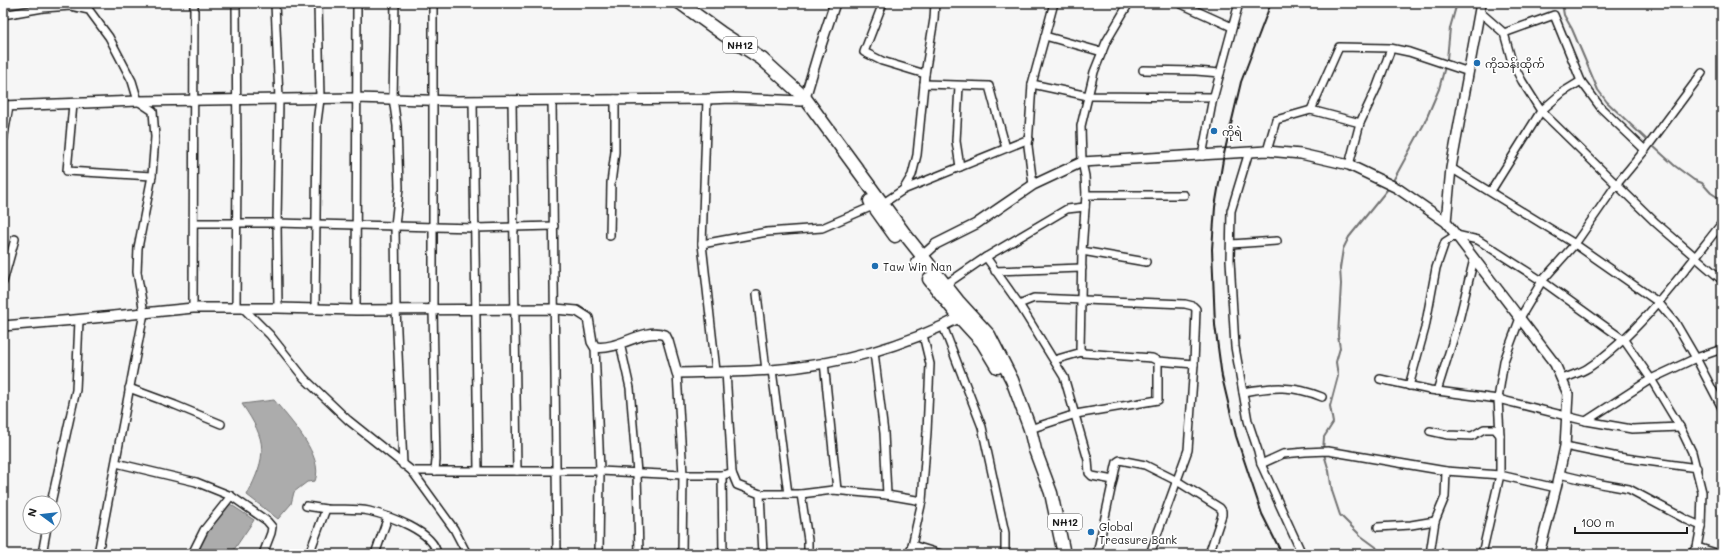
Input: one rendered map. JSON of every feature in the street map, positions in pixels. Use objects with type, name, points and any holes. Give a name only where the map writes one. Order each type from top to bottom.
[{"type":"highway","name":"NH12","points":[[680,3],[723,34],[762,59],[790,83],[877,205],[918,259],[964,316],[989,335],[1012,380],[1030,430],[1034,450]]},
{"type":"highway","name":"NH12","points":[[918,259],[945,285],[997,366],[1023,431],[1034,450],[1051,493],[1067,527],[1071,554]]},
{"type":"highway","name":"NH12","points":[[1051,493],[1064,554]]},
{"type":"street","points":[[193,308],[194,3]]},
{"type":"street","points":[[236,3],[236,224],[239,308],[270,335],[304,378],[348,420],[412,472],[454,529],[467,554]]},
{"type":"street","points":[[274,3],[279,99],[277,223],[278,308]]},
{"type":"street","points":[[315,309],[317,122],[320,99],[318,3]]},
{"type":"street","points":[[356,310],[355,226],[357,3]]},
{"type":"street","points":[[395,3],[393,98],[397,126],[399,188],[395,226],[396,309],[403,465]]},
{"type":"street","points":[[433,3],[433,310],[435,470]]},
{"type":"street","points":[[3,141],[6,106],[138,101],[356,98],[433,100],[707,100],[732,98],[801,97],[835,3]]},
{"type":"street","points":[[883,3],[864,52],[882,61],[925,74]]},
{"type":"street","points":[[903,190],[912,175],[917,155],[925,74],[934,19],[935,3]]},
{"type":"street","points":[[1033,185],[1029,139],[1032,84],[1054,3]]},
{"type":"street","points":[[1082,352],[1080,349],[1082,252],[1086,195],[1085,176],[1082,162],[1081,126],[1094,72],[1102,52],[1129,3]]},
{"type":"street","points":[[1179,3],[1232,27]]},
{"type":"street","points":[[1202,156],[1213,97],[1239,3]]},
{"type":"street","points":[[3,15],[43,8],[71,6],[90,10],[109,37],[132,81],[138,101],[153,111],[155,137],[152,176],[138,248],[137,272],[144,313],[98,554]]},
{"type":"street","points":[[1481,7],[1504,33],[1512,62],[1541,111],[1656,223],[1722,280]]},
{"type":"street","points":[[1446,222],[1451,168],[1481,7]]},
{"type":"street","points":[[1504,33],[1554,15],[1581,81],[1600,108],[1645,150]]},
{"type":"street","points":[[1045,36],[1102,52]]},
{"type":"street","points":[[1311,110],[1339,47],[1391,48],[1409,52],[1469,72]]},
{"type":"street","points":[[1349,165],[1360,123],[1376,89],[1391,48]]},
{"type":"street","points":[[1143,70],[1220,73]]},
{"type":"street","points":[[1482,554],[1500,476],[1498,399],[1504,360],[1520,318],[1542,281],[1575,244],[1616,185],[1645,150],[1702,73]]},
{"type":"street","points":[[1491,191],[1541,111],[1563,92],[1581,81]]},
{"type":"street","points":[[924,84],[989,86],[1006,148]]},
{"type":"street","points":[[1032,84],[1088,96],[1213,97]]},
{"type":"street","points":[[959,86],[956,141],[960,167]]},
{"type":"street","points":[[610,236],[611,183],[615,152],[615,99]]},
{"type":"street","points":[[474,100],[478,470]]},
{"type":"street","points":[[512,100],[517,471]]},
{"type":"street","points":[[552,100],[558,554]]},
{"type":"street","points":[[707,100],[702,244],[716,371]]},
{"type":"street","points":[[73,104],[67,171],[152,176]]},
{"type":"street","points":[[1268,152],[1276,120],[1311,110],[1360,123]]},
{"type":"street","points":[[702,244],[767,232],[822,228],[877,205],[903,190],[1029,139]]},
{"type":"street","points":[[918,259],[936,244],[976,224],[1033,185],[1082,162],[1268,152],[1301,154],[1349,165],[1397,188],[1446,222],[1555,364],[1563,379],[1568,394],[1565,446],[1539,554]]},
{"type":"street","points":[[1251,153],[1248,155],[1231,211],[1230,260],[1235,347],[1248,421],[1261,464],[1302,554]]},
{"type":"street","points":[[1451,168],[1491,191],[1575,244],[1658,302],[1675,322],[1722,408]]},
{"type":"street","points":[[1086,195],[1184,196]]},
{"type":"street","points":[[945,285],[986,257],[1067,209],[1085,207]]},
{"type":"street","points":[[194,223],[277,223],[475,228],[554,226]]},
{"type":"street","points":[[1563,379],[1587,368],[1624,340],[1658,302],[1722,223]]},
{"type":"street","points":[[1409,386],[1425,328],[1436,268],[1445,242],[1456,235],[1478,240],[1542,281],[1624,340],[1651,379],[1680,427],[1692,452],[1697,468],[1702,492],[1701,526],[1697,547],[1691,554]]},
{"type":"street","points":[[3,282],[15,239]]},
{"type":"street","points":[[1231,244],[1277,242]]},
{"type":"street","points":[[1082,252],[1146,262]]},
{"type":"street","points":[[986,257],[1019,304],[1064,377],[1076,414],[1088,460],[1089,473],[1092,476],[1113,480]]},
{"type":"street","points":[[1437,391],[1458,324],[1474,259]]},
{"type":"street","points":[[995,271],[1082,268]]},
{"type":"street","points":[[756,294],[788,494]]},
{"type":"street","points":[[1019,304],[1034,298],[1081,299],[1185,304],[1193,306],[1196,309],[1188,450],[1150,554]]},
{"type":"street","points":[[3,326],[193,308],[356,310],[555,309],[577,311],[588,318],[592,342],[595,347],[600,471],[599,554]]},
{"type":"street","points":[[677,373],[769,370],[824,362],[874,352],[923,335],[964,316]]},
{"type":"street","points":[[53,495],[76,390],[79,320]]},
{"type":"street","points":[[943,326],[982,427],[1005,533],[1005,554]]},
{"type":"street","points":[[595,347],[600,348],[652,333],[665,335],[668,341],[677,373],[683,475],[682,554]]},
{"type":"street","points":[[910,554],[922,501],[930,364],[923,335]]},
{"type":"street","points":[[620,343],[630,388],[637,473],[638,554]]},
{"type":"street","points":[[1586,421],[1651,379],[1696,358],[1722,349]]},
{"type":"street","points":[[874,352],[884,432],[887,495]]},
{"type":"street","points":[[1054,360],[1082,352],[1083,354],[1152,358],[1158,361],[1194,364]]},
{"type":"street","points":[[1030,430],[1076,414],[1158,400],[1158,361]]},
{"type":"street","points":[[824,362],[837,490]]},
{"type":"street","points":[[726,371],[732,473],[737,485],[760,494],[801,494],[837,490],[887,495],[922,501]]},
{"type":"street","points":[[1380,379],[1437,391],[1498,399],[1567,415],[1586,421],[1632,428],[1680,427]]},
{"type":"street","points":[[129,388],[221,424]]},
{"type":"street","points":[[1243,392],[1272,388],[1291,388],[1308,391],[1322,397]]},
{"type":"street","points":[[1430,431],[1448,435],[1472,436],[1484,429],[1495,430],[1500,435]]},
{"type":"street","points":[[1565,446],[1618,457],[1697,468]]},
{"type":"street","points":[[1261,464],[1284,454],[1328,451],[1446,471],[1500,476],[1556,488]]},
{"type":"street","points":[[1097,554],[1116,466],[1117,462],[1120,460],[1145,465],[1177,481],[1222,511],[1209,554]]},
{"type":"street","points":[[116,463],[196,482],[231,496],[267,521],[272,527],[263,554]]},
{"type":"street","points":[[412,472],[435,470],[478,470],[600,471],[683,475],[722,475],[732,473]]},
{"type":"street","points":[[1430,554],[1435,522],[1445,497],[1446,471]]},
{"type":"street","points":[[1559,474],[1629,489],[1686,520],[1701,526]]},
{"type":"street","points":[[722,475],[723,554]]},
{"type":"street","points":[[760,494],[762,554]]},
{"type":"street","points":[[801,494],[808,540],[808,554]]},
{"type":"street","points":[[192,554],[204,530],[231,496]]},
{"type":"street","points":[[306,506],[326,509],[369,511],[402,522],[423,534],[436,550],[437,554]]},
{"type":"street","points":[[309,554],[326,509]]},
{"type":"street","points":[[375,554],[388,517]]},
{"type":"street","points":[[1378,527],[1435,522]]},
{"type":"street","points":[[42,554],[46,535]]},
{"type":"street","points":[[912,545],[941,554]]},
{"type":"street","points":[[1697,547],[1719,554]]},
{"type":"shaded area","points":[[274,400],[304,438],[315,460],[317,471],[315,481],[307,482],[294,492],[291,504],[278,519],[247,495],[258,469],[262,449],[257,429],[242,404]]},
{"type":"shaded area","points":[[230,504],[254,520],[231,554],[194,554],[208,530]]},
{"type":"waterway","points":[[1394,179],[1424,124],[1439,89],[1447,59],[1450,28],[1457,3]]},
{"type":"waterway","points":[[1562,3],[1564,15],[1572,29],[1598,90],[1607,102],[1649,142]]},
{"type":"waterway","points":[[1653,146],[1675,166],[1694,180],[1702,183],[1711,193],[1722,200]]},
{"type":"waterway","points":[[1379,554],[1376,547],[1361,536],[1340,515],[1332,491],[1329,471],[1323,451],[1324,437],[1333,423],[1330,406],[1338,376],[1336,362],[1340,348],[1338,336],[1341,284],[1340,268],[1343,249],[1349,237],[1387,190]]},
{"type":"railway","points":[[1271,3],[1241,82],[1224,154],[1215,207],[1212,249],[1215,325],[1222,377],[1236,436],[1262,514],[1282,554]]},
{"type":"place","name":"ကိုသန်းထိုက်","points":[[1477,63]]},
{"type":"place","name":"ကိုရဲ","points":[[1214,131]]},
{"type":"place","name":"Taw Win Nan","points":[[875,266]]},
{"type":"place","name":"Global Treasure Bank","points":[[1091,532]]}]
